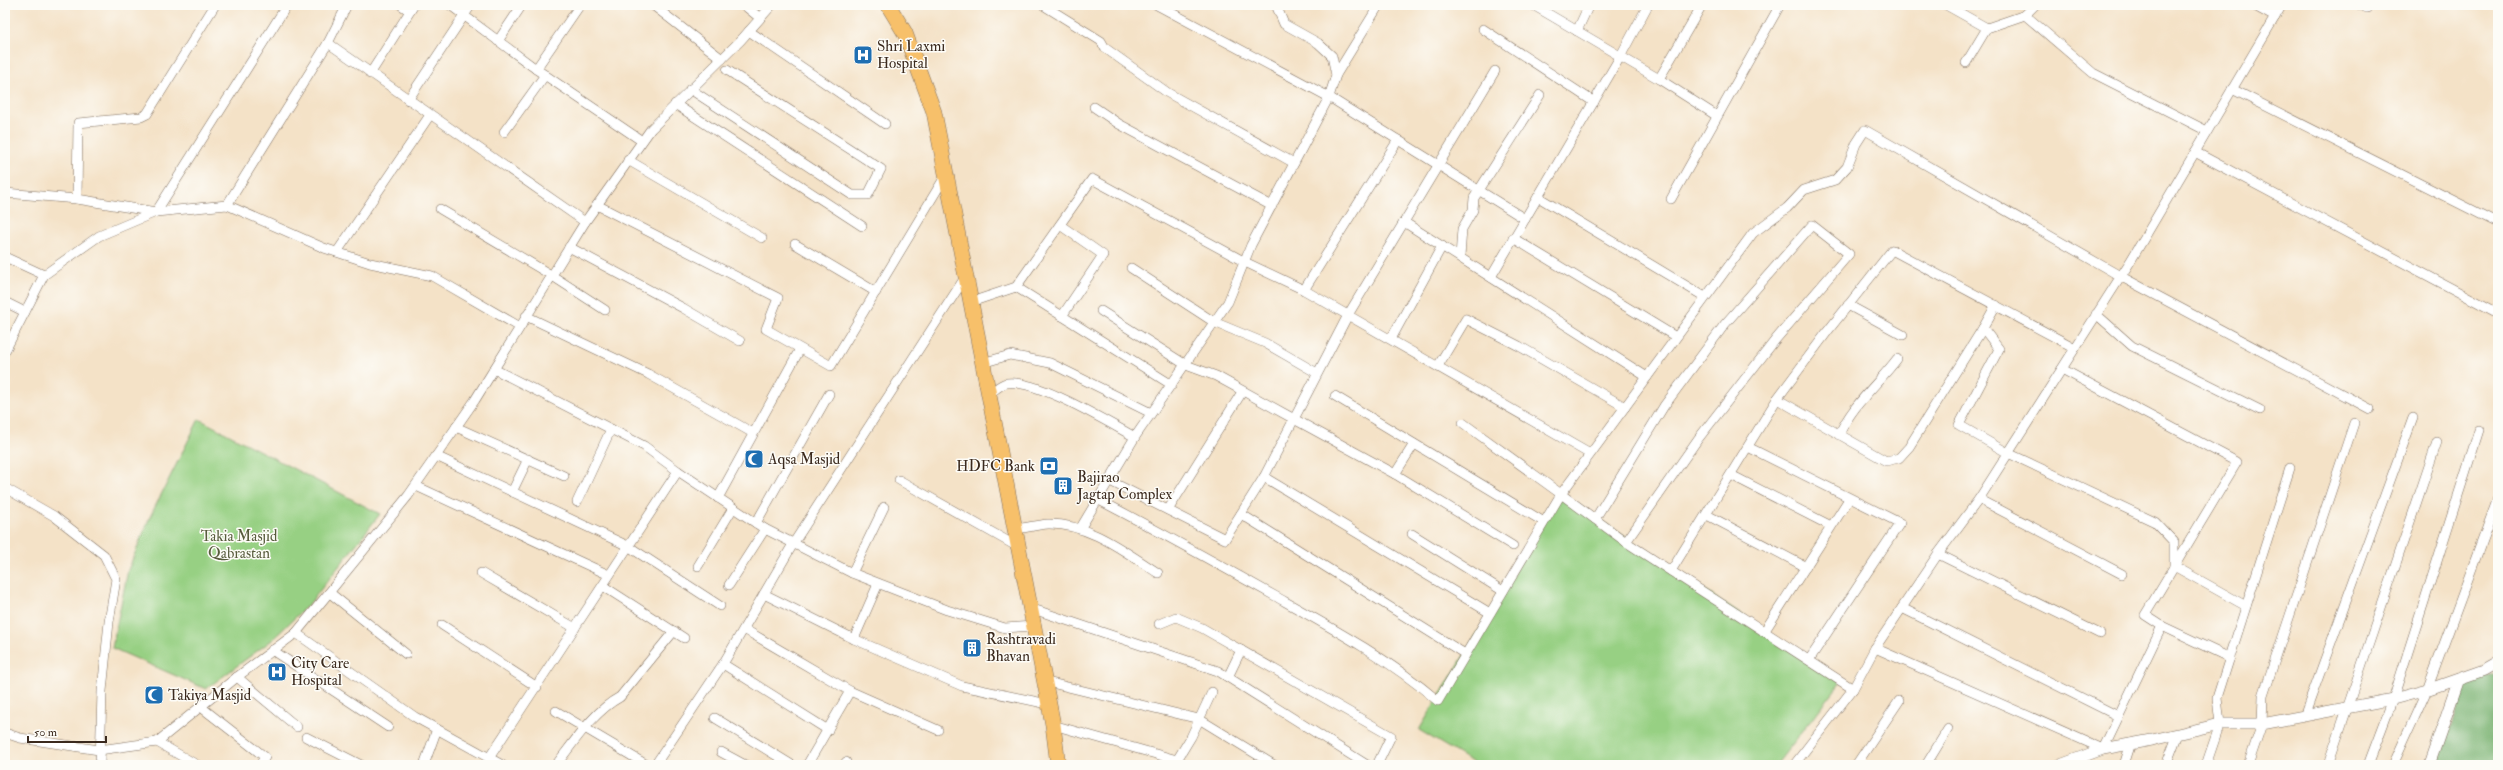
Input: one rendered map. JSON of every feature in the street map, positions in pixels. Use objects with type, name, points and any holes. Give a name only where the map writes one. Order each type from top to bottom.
[{"type":"highway","points":[[888,5],[905,33],[934,112],[1043,681],[1053,725],[1058,765]]},
{"type":"street","points":[[77,199],[78,123],[141,117],[147,114],[215,5]]},
{"type":"street","points":[[5,351],[44,275],[99,236],[156,212],[287,5]]},
{"type":"street","points":[[227,205],[328,43],[347,5]]},
{"type":"street","points":[[370,74],[412,8],[402,5]]},
{"type":"street","points":[[450,5],[536,69],[642,141]]},
{"type":"street","points":[[408,100],[471,5]]},
{"type":"street","points":[[498,42],[522,5]]},
{"type":"street","points":[[536,69],[580,5]]},
{"type":"street","points":[[744,5],[760,18]]},
{"type":"street","points":[[5,733],[20,738],[99,750],[157,742],[272,650],[296,633],[416,486],[494,369],[585,222],[642,141],[675,104],[749,32],[772,5]]},
{"type":"street","points":[[1043,5],[1100,42],[1105,48],[1168,93],[1294,163]]},
{"type":"street","points":[[1157,5],[1329,97],[1525,219]]},
{"type":"street","points":[[1276,5],[1284,24],[1318,43],[1332,56],[1336,75]]},
{"type":"street","points":[[1080,529],[1135,437],[1228,302],[1245,262],[1272,206],[1329,97],[1336,75],[1379,5]]},
{"type":"street","points":[[1533,5],[1659,79],[1718,116]]},
{"type":"street","points":[[1577,31],[1589,5]]},
{"type":"street","points":[[1490,277],[1594,102],[1648,5]]},
{"type":"street","points":[[1659,79],[1702,5]]},
{"type":"street","points":[[1671,199],[1780,5]]},
{"type":"street","points":[[1946,5],[1987,28]]},
{"type":"street","points":[[1966,63],[1987,28],[2025,15],[2035,5]]},
{"type":"street","points":[[2253,5],[2275,17]]},
{"type":"street","points":[[1794,765],[1854,689],[1876,648],[1902,608],[1938,554],[1979,499],[2120,276],[2282,5]]},
{"type":"street","points":[[654,6],[722,58]]},
{"type":"street","points":[[2025,15],[2093,73],[2207,131]]},
{"type":"street","points":[[1483,29],[1594,102]]},
{"type":"street","points":[[749,32],[885,124]]},
{"type":"street","points":[[328,43],[370,74],[585,222]]},
{"type":"street","points":[[690,89],[852,195],[868,195],[881,169],[727,70]]},
{"type":"street","points":[[1108,480],[1225,539],[1264,477],[1348,315],[1495,71]]},
{"type":"street","points":[[504,132],[545,75]]},
{"type":"street","points":[[2232,89],[2498,223]]},
{"type":"street","points":[[1460,257],[1462,229],[1473,210],[1474,198],[1540,95]]},
{"type":"street","points":[[675,104],[862,226]]},
{"type":"street","points":[[1094,107],[1119,124],[1272,206]]},
{"type":"street","points":[[337,252],[430,115]]},
{"type":"street","points":[[1097,499],[1166,535],[1318,619],[1405,675],[1438,701],[1561,494],[1705,297],[1753,233],[1787,208],[1804,190],[1835,180],[1847,166],[1856,144],[1865,130],[2120,276],[2370,409]]},
{"type":"street","points":[[1304,290],[1398,140]]},
{"type":"street","points":[[2195,152],[2498,313]]},
{"type":"street","points":[[628,160],[762,238]]},
{"type":"street","points":[[597,205],[778,298],[766,329],[831,366],[946,175]]},
{"type":"street","points":[[971,302],[1016,287],[1092,179],[1245,262],[1304,290],[1590,454]]},
{"type":"street","points":[[5,193],[77,199],[156,212],[227,205],[337,252],[370,263],[432,276],[520,327]]},
{"type":"street","points":[[1538,197],[1705,297]]},
{"type":"street","points":[[440,208],[551,275],[605,310]]},
{"type":"street","points":[[1404,222],[1647,376]]},
{"type":"street","points":[[1060,225],[1104,255],[1062,316]]},
{"type":"street","points":[[1594,519],[1664,406],[1711,343],[1812,225],[1849,254],[1776,339],[1698,439],[1626,542]]},
{"type":"street","points":[[1513,238],[1676,337]]},
{"type":"street","points":[[795,244],[876,292]]},
{"type":"street","points":[[1391,339],[1442,246]]},
{"type":"street","points":[[569,247],[683,308],[740,341]]},
{"type":"street","points":[[1671,572],[1778,399],[1848,305],[1892,250],[2075,348]]},
{"type":"street","points":[[5,257],[44,275]]},
{"type":"street","points":[[1131,268],[1214,322],[1265,343],[1317,373]]},
{"type":"street","points":[[655,765],[723,664],[793,544],[966,276]]},
{"type":"street","points":[[1016,287],[1172,385]]},
{"type":"street","points":[[5,302],[25,312]]},
{"type":"street","points":[[1848,305],[1903,336]]},
{"type":"street","points":[[1778,399],[1886,462],[1899,458],[1909,447],[1996,305]]},
{"type":"street","points":[[1101,311],[1186,365],[1216,376],[1242,392],[1395,474],[1513,546]]},
{"type":"street","points":[[2096,314],[2132,346],[2260,410]]},
{"type":"street","points":[[526,316],[648,374],[753,433]]},
{"type":"street","points":[[1438,366],[1466,319],[1519,346],[1625,407]]},
{"type":"street","points":[[1983,328],[1999,349],[1959,425],[2008,453],[2155,522],[2174,542],[2174,566]]},
{"type":"street","points":[[718,498],[800,349]]},
{"type":"street","points":[[982,363],[1010,355],[1050,363],[1151,413]]},
{"type":"street","points":[[1839,434],[1847,416],[1878,384],[1897,359]]},
{"type":"street","points":[[494,369],[644,446],[678,471],[765,529],[852,573],[947,610],[1005,628],[1033,626]]},
{"type":"street","points":[[2062,369],[2237,462],[2145,615],[2162,626],[2230,658]]},
{"type":"street","points":[[988,394],[1005,383],[1018,382],[1057,397],[1135,437]]},
{"type":"street","points":[[1168,510],[1242,392]]},
{"type":"street","points":[[756,523],[829,394]]},
{"type":"street","points":[[1335,396],[1544,522]]},
{"type":"street","points":[[2305,714],[2413,418]]},
{"type":"street","points":[[1464,423],[1626,542],[1854,689]]},
{"type":"street","points":[[2248,765],[2262,724],[2262,696],[2354,423]]},
{"type":"street","points":[[456,427],[564,476]]},
{"type":"street","points":[[577,502],[611,429]]},
{"type":"street","points":[[2368,765],[2393,699],[2479,430]]},
{"type":"street","points":[[2328,765],[2349,709],[2437,442]]},
{"type":"street","points":[[1395,474],[1414,444]]},
{"type":"street","points":[[1748,447],[1849,499],[1900,523],[1809,660]]},
{"type":"street","points":[[436,456],[628,546],[720,606]]},
{"type":"street","points":[[512,492],[528,459]]},
{"type":"street","points":[[2206,765],[2220,724],[2217,698],[2290,468]]},
{"type":"street","points":[[489,758],[678,471]]},
{"type":"street","points":[[1731,475],[1831,526]]},
{"type":"street","points":[[1264,477],[1490,613]]},
{"type":"street","points":[[899,480],[1018,547]]},
{"type":"street","points":[[416,486],[609,575]]},
{"type":"street","points":[[5,488],[54,516],[104,555],[116,580],[109,622],[102,691],[99,750],[100,765]]},
{"type":"street","points":[[2393,765],[2428,690],[2498,498]]},
{"type":"street","points":[[1764,632],[1849,499]]},
{"type":"street","points":[[1979,499],[2122,574]]},
{"type":"street","points":[[852,573],[884,507]]},
{"type":"street","points":[[698,566],[733,508]]},
{"type":"street","points":[[1241,514],[1465,654]]},
{"type":"street","points":[[1707,515],[1806,566]]},
{"type":"street","points":[[1014,529],[1048,524],[1080,529],[1098,536],[1158,573]]},
{"type":"street","points":[[728,585],[765,529]]},
{"type":"street","points":[[1412,534],[1503,591]]},
{"type":"street","points":[[1938,554],[2100,634]]},
{"type":"street","points":[[2174,566],[2246,606]]},
{"type":"street","points":[[481,573],[575,628]]},
{"type":"street","points":[[854,639],[878,584]]},
{"type":"street","points":[[603,586],[684,638]]},
{"type":"street","points":[[330,593],[406,654]]},
{"type":"street","points":[[764,594],[854,639],[962,686],[1048,704]]},
{"type":"street","points":[[1030,608],[1218,670],[1367,765]]},
{"type":"street","points":[[1902,608],[2118,716]]},
{"type":"street","points":[[1159,624],[1176,617],[1202,628],[1391,736],[1377,765]]},
{"type":"street","points":[[442,625],[537,687]]},
{"type":"street","points":[[2103,749],[2162,626]]},
{"type":"street","points":[[744,629],[850,691],[938,730]]},
{"type":"street","points":[[556,765],[586,728],[613,701],[620,697],[674,631]]},
{"type":"street","points":[[296,633],[415,717],[502,765]]},
{"type":"street","points":[[1876,648],[2103,749]]},
{"type":"street","points":[[272,650],[388,727]]},
{"type":"street","points":[[1228,677],[1241,650]]},
{"type":"street","points":[[2060,765],[2103,749],[2220,724],[2262,724],[2305,714],[2349,709],[2393,699],[2428,690],[2459,679],[2498,661]]},
{"type":"street","points":[[723,664],[828,730]]},
{"type":"street","points":[[238,677],[297,727]]},
{"type":"street","points":[[2429,765],[2459,679]]},
{"type":"street","points":[[1043,681],[1200,718],[1274,765]]},
{"type":"street","points":[[807,765],[850,691]]},
{"type":"street","points":[[1053,725],[1179,764],[1212,692]]},
{"type":"street","points":[[1856,765],[1899,701]]},
{"type":"street","points":[[200,707],[265,757],[260,765]]},
{"type":"street","points":[[556,711],[646,765]]},
{"type":"street","points":[[716,718],[792,765]]},
{"type":"street","points":[[424,765],[437,729]]},
{"type":"street","points":[[1926,765],[1948,729]]},
{"type":"street","points":[[2166,765],[2178,734]]},
{"type":"street","points":[[306,737],[361,765]]},
{"type":"street","points":[[157,742],[196,765]]},
{"type":"street","points":[[2124,765],[2131,743]]},
{"type":"street","points":[[721,752],[745,765]]},
{"type":"green space","name":"Takia Masjid Qabrastan","points":[[199,419],[380,514],[311,602],[272,640],[206,689],[112,648],[128,570],[150,517]]},
{"type":"green space","points":[[1561,494],[1841,682],[1776,765],[1477,765],[1419,730]]},
{"type":"green space","points":[[2498,674],[2498,765],[2437,765],[2466,683]]},
{"type":"place","name":"Shri Laxmi Hospital","points":[[863,55]]},
{"type":"place","name":"Aqsa Masjid","points":[[754,459]]},
{"type":"place","name":"HDFC Bank","points":[[1049,466]]},
{"type":"place","name":"Bajirao Jagtap Complex","points":[[1063,486]]},
{"type":"place","name":"Rashtravadi Bhavan","points":[[972,648]]},
{"type":"place","name":"City Care Hospital","points":[[277,672]]},
{"type":"place","name":"Takiya Masjid","points":[[154,695]]}]
